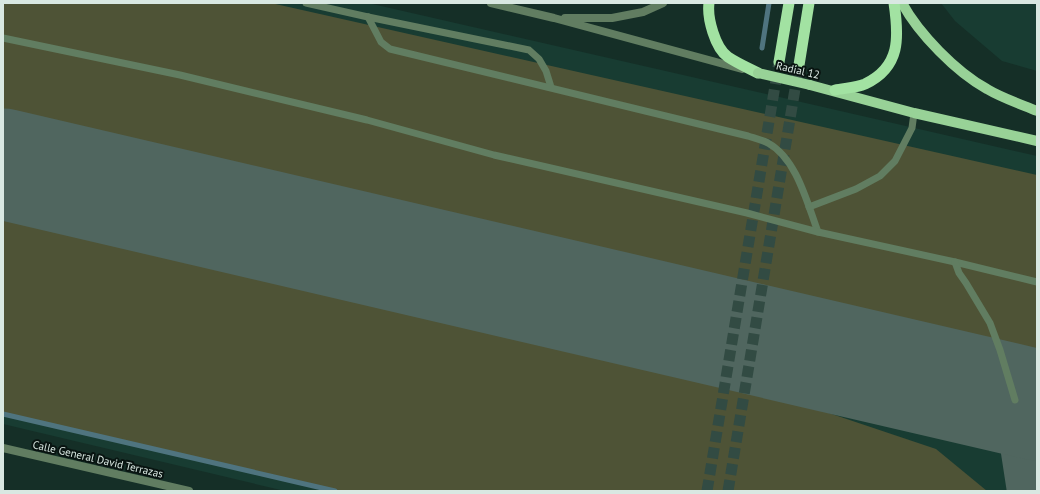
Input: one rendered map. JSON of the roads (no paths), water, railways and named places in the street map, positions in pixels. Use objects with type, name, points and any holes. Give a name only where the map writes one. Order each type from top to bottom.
[{"type":"highway","points":[[709,3],[708,10],[715,39],[727,56],[758,73]]},
{"type":"highway","points":[[779,62],[788,3]]},
{"type":"highway","points":[[799,65],[809,3]]},
{"type":"highway","points":[[835,90],[864,84],[882,74],[893,59],[897,41],[894,3]]},
{"type":"main road","points":[[902,3],[921,32],[957,68],[987,89],[1037,111]]},
{"type":"main road","name":"Radial 12","points":[[758,73],[835,90],[914,113],[1037,141]]},
{"type":"street","name":"Radial 12","points":[[491,3],[554,18],[758,73]]},
{"type":"street","name":"Radial 12","points":[[554,18],[612,18],[643,12],[663,3]]},
{"type":"street","name":"Calle General David Terrazas","points":[[3,448],[189,491]]},
{"type":"lane","points":[[306,3],[529,50],[539,59],[546,71],[551,87]]},
{"type":"lane","points":[[368,17],[381,42],[390,49],[551,87],[748,136],[768,143],[781,153],[794,169],[818,232]]},
{"type":"lane","points":[[3,38],[180,75],[367,120],[494,155],[1037,282]]},
{"type":"lane","points":[[809,207],[856,189],[880,176],[896,161],[912,128],[914,113]]},
{"type":"lane","points":[[955,262],[959,273],[990,323],[1000,350],[1014,400]]},
{"type":"waterway","points":[[762,48],[769,3]]},
{"type":"waterway","points":[[3,414],[335,491]]},
{"type":"tunnel","points":[[707,491],[779,62]]},
{"type":"tunnel","points":[[728,491],[799,65]]}]
